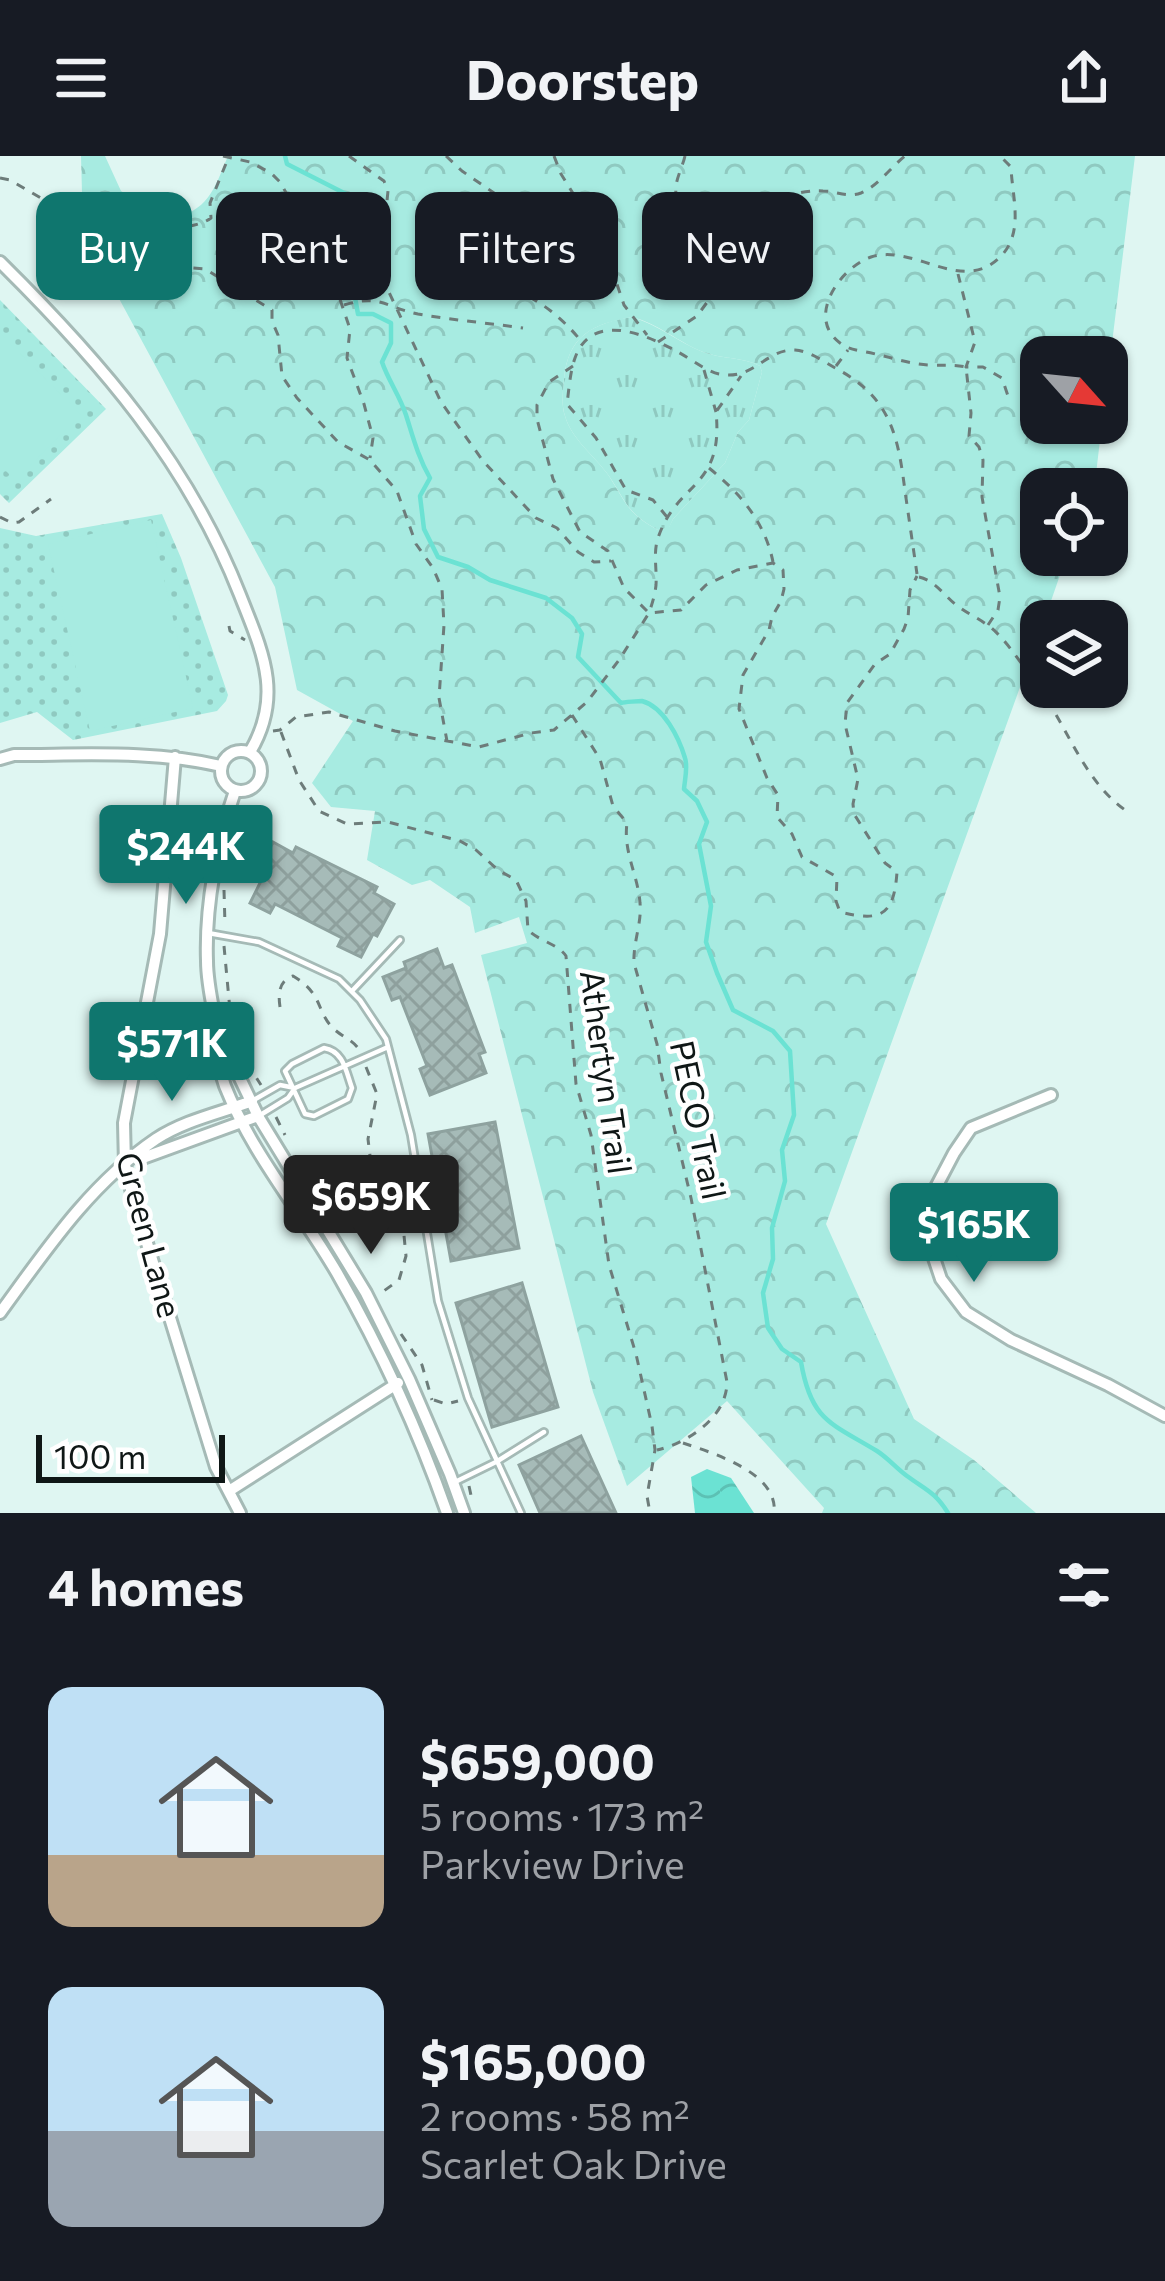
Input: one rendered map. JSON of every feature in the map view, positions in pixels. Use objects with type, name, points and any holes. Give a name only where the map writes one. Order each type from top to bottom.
[{"type":"street","points":[[0,262],[56,318],[138,414],[209,523],[247,612],[269,681],[263,724],[250,752]]},
{"type":"street","points":[[236,750],[250,752],[259,761],[260,776],[253,787],[235,790],[222,779],[220,766],[236,750]]},
{"type":"street","points":[[0,759],[14,754],[175,758],[220,766]]},
{"type":"street","name":"Green Lane","points":[[175,758],[160,934],[125,1113],[125,1165],[211,1451],[240,1513]]},
{"type":"street","points":[[235,790],[213,881],[208,933],[217,1061],[265,1162],[336,1271],[394,1385],[447,1513]]},
{"type":"street","points":[[217,1029],[258,1116],[366,1293],[408,1377],[464,1513]]},
{"type":"street","points":[[1051,1095],[971,1129],[954,1153],[934,1191],[926,1234],[941,1279],[966,1312],[1011,1340],[1165,1416]]},
{"type":"street","points":[[0,1313],[74,1212],[125,1165],[179,1126],[252,1101]]},
{"type":"street","points":[[125,1165],[258,1116]]},
{"type":"street","points":[[229,1491],[408,1377]]},
{"type":"street","points":[[439,1489],[454,1483]]},
{"type":"lane","points":[[208,933],[259,942],[340,979],[373,1019],[388,1047],[411,1135],[438,1301],[468,1398],[521,1513]]},
{"type":"lane","points":[[352,991],[400,940]]},
{"type":"lane","points":[[258,1116],[288,1098],[295,1088],[388,1047]]},
{"type":"lane","points":[[324,1048],[334,1050],[352,1088],[348,1099],[314,1115],[305,1114],[295,1088],[285,1071],[324,1048]]},
{"type":"lane","points":[[252,1101],[280,1085],[295,1088]]},
{"type":"lane","points":[[454,1483],[544,1432]]},
{"type":"path","points":[[250,163],[256,156]]},
{"type":"path","points":[[350,156],[379,177],[388,191],[372,241],[386,286],[441,402],[483,460],[536,518],[557,528],[594,562],[611,561]]},
{"type":"path","points":[[446,156],[497,195],[502,221],[501,272],[510,286],[542,304],[583,343]]},
{"type":"path","points":[[554,156],[560,174],[602,240],[624,305],[648,337]]},
{"type":"path","points":[[677,192],[685,156]]},
{"type":"path","points":[[813,192],[865,192],[905,156]]},
{"type":"path","points":[[1000,156],[1011,167],[1017,228],[1004,254],[993,263],[957,272],[902,254],[866,258],[836,283],[826,313],[827,327],[849,349],[919,363],[983,367],[1002,378],[1009,399]]},
{"type":"path","points":[[192,226],[211,218],[210,202],[225,158],[250,163],[280,182],[319,237],[350,329],[347,358],[373,439],[370,460]]},
{"type":"path","points":[[0,178],[36,195]]},
{"type":"path","points":[[192,268],[205,269],[272,310],[282,376],[297,398],[338,442],[370,460],[397,491],[416,544],[442,589],[440,698],[446,741]]},
{"type":"path","points":[[957,272],[975,342],[966,368],[970,436],[983,460],[982,496],[1000,597],[988,625]]},
{"type":"path","points":[[342,305],[378,299],[422,314],[523,328]]},
{"type":"path","points":[[658,342],[697,316],[709,300]]},
{"type":"path","points":[[667,517],[653,500],[626,490],[596,438],[567,404],[573,366],[583,343],[606,330],[632,331],[719,374],[742,375]]},
{"type":"path","points":[[834,368],[849,349]]},
{"type":"path","points":[[649,614],[681,610],[706,585],[737,570],[779,565],[785,576],[784,590],[769,630],[743,675],[739,709],[778,795],[777,817],[792,834],[802,857],[837,877],[838,910],[875,918],[886,911],[897,872],[885,862],[854,814],[858,779],[844,724],[847,703],[875,664],[890,654],[904,629],[917,576],[898,440],[885,412],[861,383],[803,351],[780,352],[742,375],[716,412]]},
{"type":"path","points":[[573,366],[542,392],[537,405],[553,479],[580,532],[608,551],[624,588],[649,614]]},
{"type":"path","points":[[270,731],[280,730],[296,717],[329,712],[479,747],[554,730],[572,716],[619,660],[649,614],[656,589],[656,543],[667,517],[710,468],[717,427],[704,368]]},
{"type":"path","points":[[710,468],[750,508],[767,535],[773,563]]},
{"type":"path","points":[[0,517],[12,524],[52,499]]},
{"type":"path","points":[[917,576],[928,579],[967,614],[988,625],[1062,722],[1099,787],[1131,814]]},
{"type":"path","points":[[229,626],[246,640]]},
{"type":"path","name":"PECO Trail","points":[[572,716],[600,759],[613,806],[627,824],[625,841],[641,910],[634,963],[657,1044],[727,1382],[726,1397],[713,1417],[682,1442],[655,1450]]},
{"type":"path","name":"Athertyn Trail","points":[[280,730],[299,780],[320,811],[347,824],[388,823],[460,841],[516,880],[526,902],[528,930],[566,956],[576,1084],[591,1135],[609,1265],[636,1354],[655,1450]]},
{"type":"path","points":[[224,925],[225,883],[241,830]]},
{"type":"path","points":[[224,945],[230,1021],[239,1048]]},
{"type":"path","points":[[280,1006],[280,987],[292,976],[311,988],[332,1028],[359,1049]]},
{"type":"path","points":[[246,1061],[262,1086]]},
{"type":"path","points":[[365,1063],[377,1094],[368,1138],[371,1164],[404,1225],[406,1256],[399,1280],[380,1294]]},
{"type":"path","points":[[404,1232],[426,1229]]},
{"type":"path","points":[[432,1400],[446,1404],[468,1398]]},
{"type":"path","points":[[682,1442],[747,1470],[770,1491],[774,1513]]},
{"type":"path","points":[[650,1513],[647,1496],[655,1450]]},
{"type":"green space","points":[[81,156],[105,156],[121,191],[82,192]]},
{"type":"green space","points":[[228,156],[1135,156],[1113,336],[1020,336],[1020,444],[1100,444],[1097,468],[1020,468],[1020,576],[1060,576],[1051,600],[1020,600],[1020,687],[826,1224],[914,1419],[974,1460],[1036,1513],[822,1513],[824,1508],[727,1401],[627,1486],[593,1392],[481,955],[527,943],[519,917],[475,933],[470,907],[430,880],[412,885],[367,860],[375,811],[331,807],[312,783],[353,721],[297,690],[275,587],[120,300],[192,300],[192,211],[208,198]],"holes":[[[632,317],[703,352],[753,363],[762,372],[749,420],[738,432],[725,463],[669,527],[658,530],[629,507],[568,425],[563,407],[566,364],[584,334]]]},
{"type":"green space","points":[[0,300],[106,409],[9,503],[0,494]]},
{"type":"green space","points":[[632,317],[703,352],[753,363],[762,372],[749,420],[738,432],[725,463],[669,528],[658,530],[629,507],[573,433],[563,407],[566,364],[577,342],[605,323]]},
{"type":"green space","points":[[0,333],[81,415],[15,480],[0,465]]},
{"type":"green space","points":[[162,514],[228,695],[226,701],[217,711],[73,740],[37,712],[0,723],[0,528],[36,536]]},
{"type":"green space","points":[[151,520],[193,708],[90,731],[48,544]]},
{"type":"green space","points":[[359,1165],[395,1225],[365,1244],[329,1184]]},
{"type":"green space","points":[[360,1179],[383,1217],[366,1228],[342,1190]]},
{"type":"water","points":[[707,1469],[731,1478],[754,1513],[695,1513],[691,1477]]},
{"type":"building","points":[[273,842],[293,853],[296,847],[377,887],[374,893],[394,904],[361,957],[338,946],[342,938],[275,904],[270,913],[250,903],[261,881],[255,878]]},
{"type":"building","points":[[437,949],[444,968],[452,965],[485,1052],[479,1054],[486,1073],[430,1095],[420,1069],[427,1066],[400,997],[392,1000],[383,977],[406,968],[404,962]]},
{"type":"building","points":[[495,1122],[519,1248],[451,1261],[428,1134]]},
{"type":"building","points":[[522,1283],[558,1407],[492,1427],[456,1303]]},
{"type":"building","points":[[581,1436],[616,1513],[540,1513],[519,1465]]},
{"type":"waterway","points":[[285,156],[287,164],[350,196],[364,213],[354,292],[358,314],[373,314],[391,323],[391,343],[382,362],[430,478],[420,496],[424,529],[438,557],[546,598],[572,618],[582,634],[578,657],[621,703],[650,704],[670,724],[679,742],[686,761],[684,789],[697,801],[707,822],[699,844],[711,906],[706,942],[717,973],[733,1010],[773,1031],[790,1051],[794,1115],[782,1150],[785,1181],[772,1228],[773,1259],[763,1293],[768,1328],[782,1349],[801,1362],[817,1409],[934,1496],[948,1513]]}]
